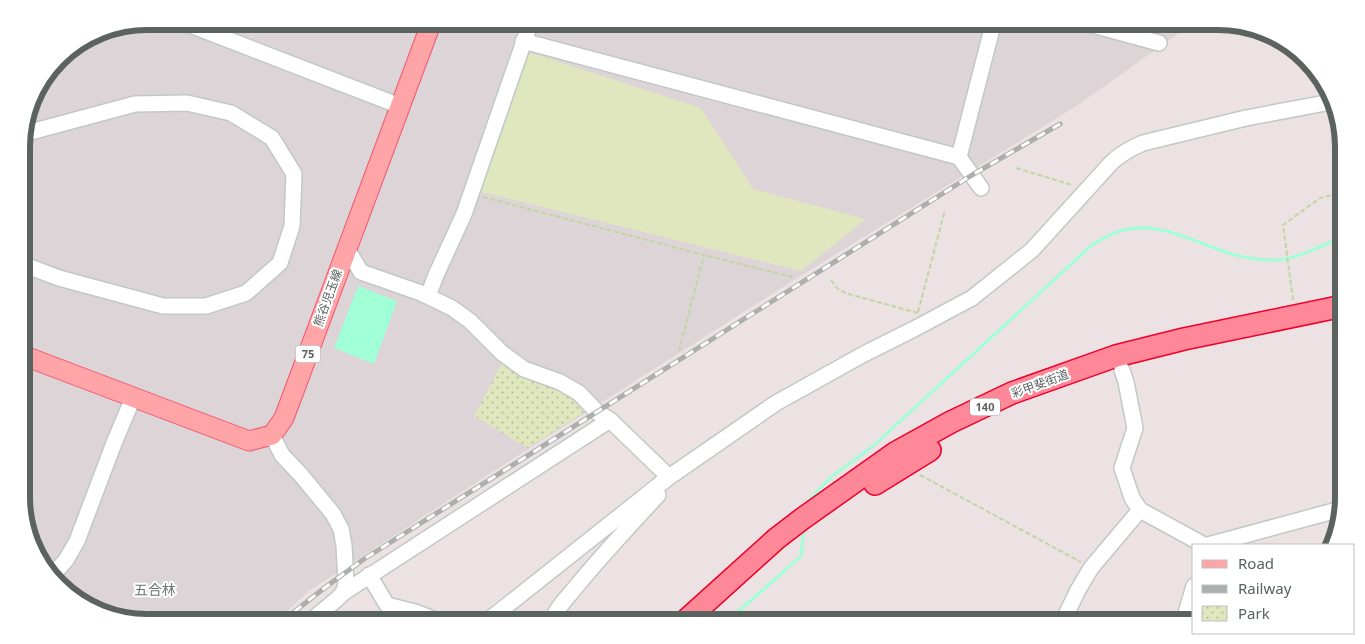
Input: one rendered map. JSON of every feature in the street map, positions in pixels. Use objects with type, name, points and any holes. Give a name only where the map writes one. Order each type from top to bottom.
[{"type":"highway","name":"彩甲斐街道","points":[[692,614],[776,539],[802,519],[895,453],[951,422],[1012,394],[1116,356],[1184,339],[1335,308]]},
{"type":"highway","name":"彩甲斐街道","points":[[712,614],[802,536],[907,463],[958,434],[1018,407],[1122,370],[1184,354],[1335,323]]},
{"type":"main road","name":"熊谷児玉線","points":[[272,436],[284,418],[429,30]]},
{"type":"main road","points":[[30,358],[249,441],[272,436]]},
{"type":"street","points":[[203,30],[400,106]]},
{"type":"street","points":[[428,296],[436,274],[464,214],[528,30]]},
{"type":"street","points":[[959,157],[992,30]]},
{"type":"street","points":[[1111,30],[1159,43]]},
{"type":"street","points":[[524,41],[959,157],[981,188]]},
{"type":"street","points":[[30,267],[58,278],[163,306],[206,306],[246,293],[280,263],[292,226],[294,174],[272,138],[231,114],[187,103],[136,104],[31,132]]},
{"type":"street","points":[[496,614],[669,477],[776,404],[864,354],[972,298],[1032,250],[1112,162],[1131,148],[1144,143],[1246,118],[1326,103]]},
{"type":"street","points":[[347,249],[361,272],[428,296],[452,308],[470,322],[502,353],[524,369],[560,382],[579,393],[597,412],[610,420],[669,477]]},
{"type":"street","points":[[1122,370],[1134,428],[1122,468],[1132,498],[1140,510],[1204,544]]},
{"type":"street","points":[[56,571],[66,560],[76,541],[133,398]]},
{"type":"street","points":[[319,614],[342,593],[369,575],[610,420]]},
{"type":"street","points":[[272,436],[282,455],[333,514],[340,529],[344,545],[346,572],[346,584],[342,593]]},
{"type":"street","points":[[556,614],[565,600],[602,555],[662,491],[669,477]]},
{"type":"street","points":[[1066,614],[1091,568],[1140,510]]},
{"type":"street","points":[[1210,544],[1334,511]]},
{"type":"street","points":[[369,575],[387,605],[420,614]]},
{"type":"street","points":[[1185,614],[1192,593]]},
{"type":"path","points":[[1016,168],[1087,190]]},
{"type":"path","points":[[471,193],[793,277]]},
{"type":"path","points":[[1296,316],[1283,225],[1320,198],[1335,194]]},
{"type":"path","points":[[831,280],[837,288],[845,293],[918,313],[945,210]]},
{"type":"path","points":[[679,351],[704,255]]},
{"type":"path","points":[[907,463],[916,473],[1091,568]]},
{"type":"shaded area","points":[[147,30],[1183,30],[1075,107],[794,280],[309,591],[284,614],[147,614],[124,612],[102,605],[76,590],[54,568],[39,542],[31,512],[30,497],[30,139],[32,124],[39,102],[50,82],[64,64],[88,46],[109,36]]},
{"type":"shaded area","points":[[358,286],[397,301],[374,364],[334,348]]},
{"type":"green space","points":[[525,51],[701,108],[753,189],[866,219],[801,271],[478,191]]},
{"type":"green space","points":[[504,359],[559,384],[588,410],[528,448],[474,416]]},
{"type":"waterway","points":[[807,504],[830,478],[873,446],[1093,244],[1108,236],[1120,231],[1148,228],[1172,232],[1238,256],[1273,260],[1290,258],[1335,241]]},
{"type":"waterway","points":[[735,614],[801,556],[804,528]]},
{"type":"railway","points":[[291,614],[364,559],[972,175],[1060,124]]},
{"type":"district","name":"五合林","points":[[155,590]]}]
